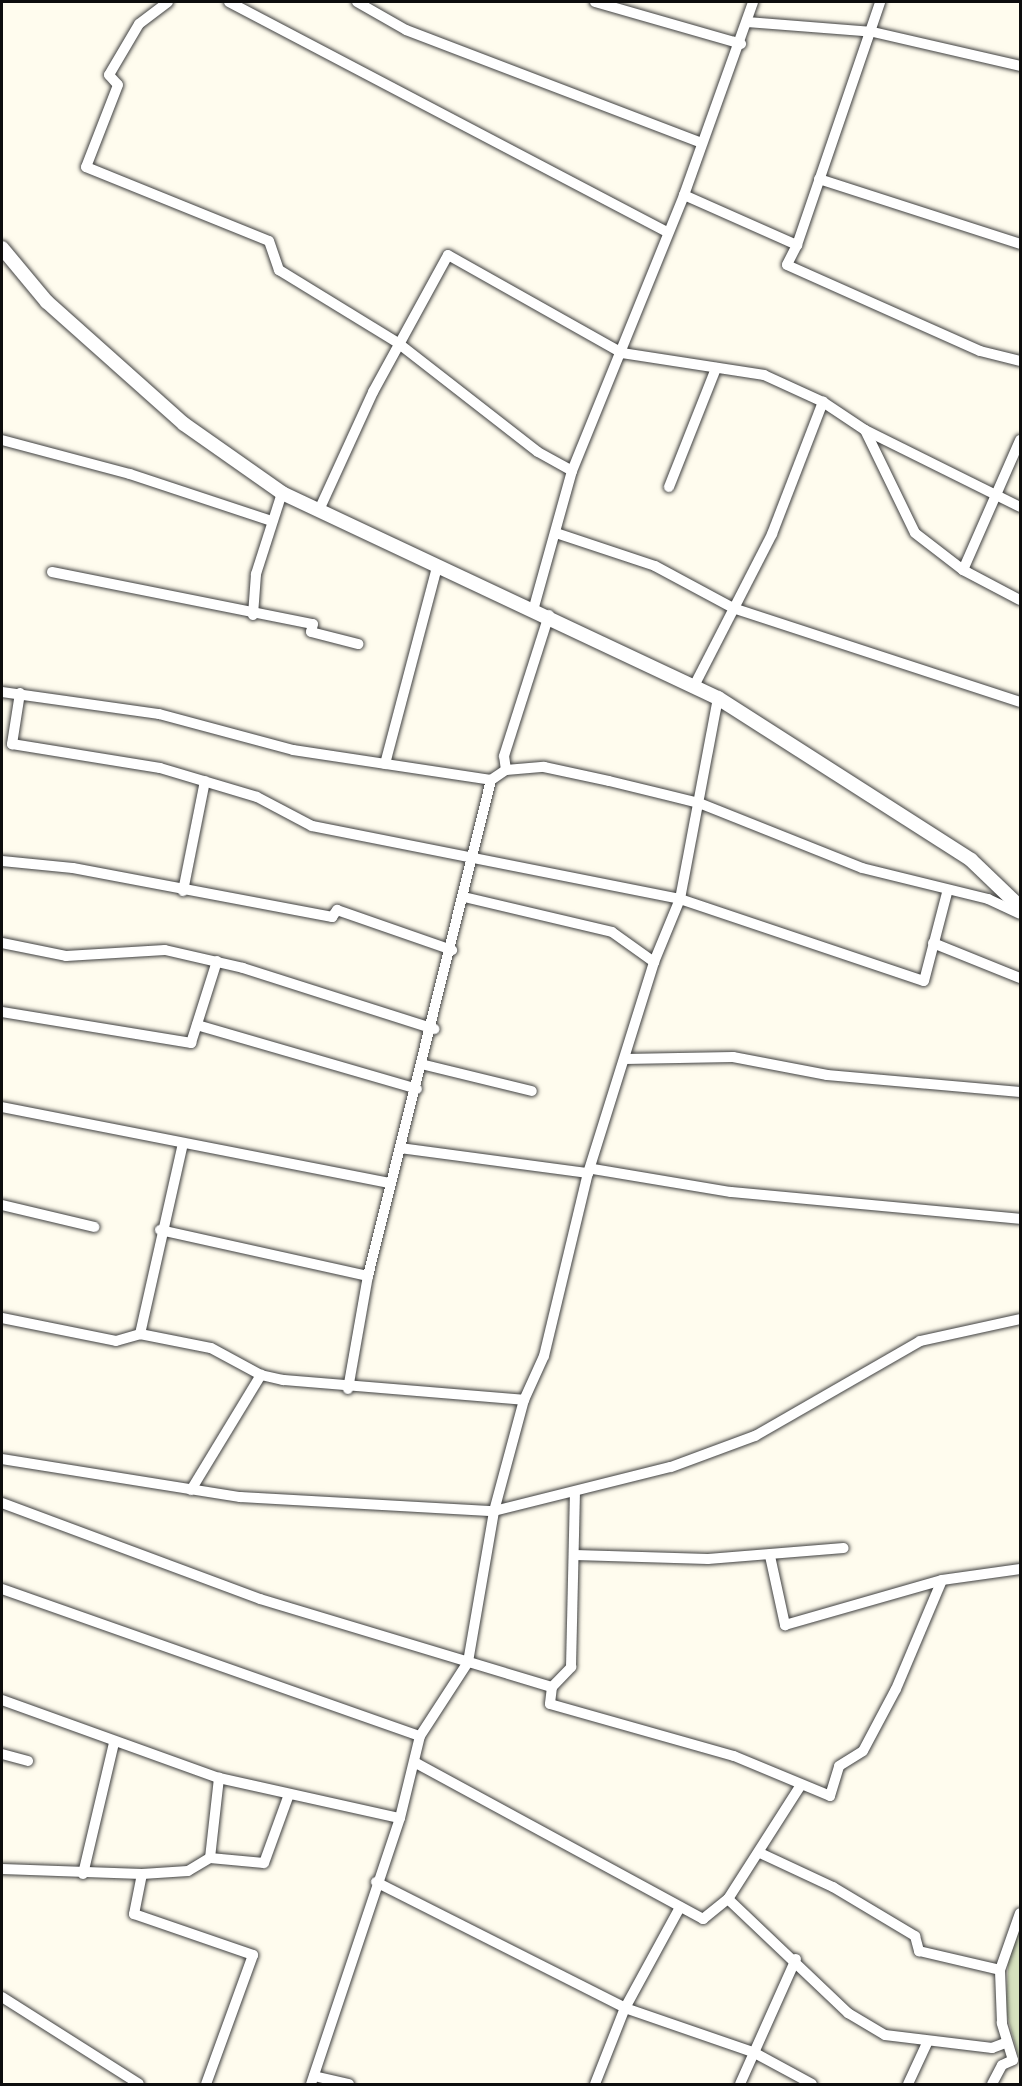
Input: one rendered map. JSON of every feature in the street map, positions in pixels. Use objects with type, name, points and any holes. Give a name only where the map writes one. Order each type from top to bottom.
[{"type":"street","points":[[168,2],[140,24],[109,75],[117,85],[86,167],[269,241],[279,270],[398,343],[538,452],[572,471]]},
{"type":"street","points":[[229,2],[667,232]]},
{"type":"street","points":[[357,2],[406,30],[702,142]]},
{"type":"street","points":[[595,2],[741,44]]},
{"type":"street","points":[[534,607],[559,534],[572,471],[622,353],[667,232],[684,195],[702,142],[741,44],[753,2]]},
{"type":"street","points":[[880,2],[873,32],[797,245],[787,265],[980,351],[1020,361]]},
{"type":"street","points":[[747,22],[873,32],[1020,66]]},
{"type":"street","points":[[819,179],[1020,244]]},
{"type":"street","points":[[684,195],[797,245]]},
{"type":"street","points":[[2,248],[47,302],[184,424],[282,493],[437,567],[534,607],[718,698],[971,860],[1020,907]]},
{"type":"street","points":[[319,510],[398,343],[448,255],[622,353],[764,375],[823,402],[865,430],[1020,507]]},
{"type":"street","points":[[669,487],[716,368]]},
{"type":"street","points":[[694,686],[772,534],[823,402]]},
{"type":"street","points":[[865,430],[915,533],[963,570],[1020,600]]},
{"type":"street","points":[[2,440],[130,474],[271,521]]},
{"type":"street","points":[[963,570],[1020,440]]},
{"type":"street","points":[[253,615],[256,574],[271,521],[282,493]]},
{"type":"street","points":[[559,534],[655,566],[733,608],[1020,702]]},
{"type":"street","points":[[384,764],[437,567]]},
{"type":"street","points":[[52,572],[253,615],[313,624],[311,632],[358,644]]},
{"type":"street","points":[[506,770],[504,756],[549,615]]},
{"type":"street","points":[[2,692],[159,714],[292,750],[491,780],[506,770],[544,767],[699,803],[862,868],[947,893],[988,900],[1020,914]]},
{"type":"street","points":[[20,693],[12,744],[160,768],[257,797],[312,826],[680,899],[924,981],[947,893]]},
{"type":"street","points":[[349,2085],[312,2080],[399,1818],[416,1763],[420,1736],[468,1662],[494,1511],[524,1400],[547,1346],[591,1171],[654,962],[680,899],[718,698]]},
{"type":"street","points":[[348,1389],[368,1276],[390,1183],[422,1064],[434,1029],[475,859],[491,780]]},
{"type":"street","points":[[183,891],[205,781]]},
{"type":"street","points":[[2,861],[73,868],[183,891],[332,917],[337,910],[452,950]]},
{"type":"street","points":[[464,897],[612,932],[654,962]]},
{"type":"street","points":[[2,943],[66,956],[165,950],[217,961],[434,1029]]},
{"type":"street","points":[[933,943],[1020,978]]},
{"type":"street","points":[[2,1012],[172,1042],[191,1043],[217,961]]},
{"type":"street","points":[[197,1024],[417,1089]]},
{"type":"street","points":[[625,1059],[733,1058],[827,1075],[1020,1092]]},
{"type":"street","points":[[422,1064],[532,1091]]},
{"type":"street","points":[[2,1107],[182,1147],[390,1183]]},
{"type":"street","points":[[140,1334],[160,1230],[182,1147]]},
{"type":"street","points":[[400,1148],[591,1171],[731,1192],[1020,1220]]},
{"type":"street","points":[[2,1205],[94,1227]]},
{"type":"street","points":[[160,1230],[368,1276]]},
{"type":"street","points":[[2,1318],[116,1341],[140,1334],[211,1348],[261,1375],[348,1389],[524,1400]]},
{"type":"street","points":[[2,1459],[191,1490],[494,1511],[575,1493],[755,1436],[920,1341],[1020,1319]]},
{"type":"street","points":[[191,1490],[261,1375]]},
{"type":"street","points":[[575,1493],[572,1667],[552,1687],[550,1704],[734,1756],[830,1796],[839,1766],[863,1751],[896,1689],[942,1580]]},
{"type":"street","points":[[2,1503],[260,1599],[552,1687]]},
{"type":"street","points":[[575,1555],[770,1556],[844,1548]]},
{"type":"street","points":[[770,1556],[785,1625],[942,1580],[1020,1569]]},
{"type":"street","points":[[2,1589],[420,1736]]},
{"type":"street","points":[[2,1700],[114,1743],[219,1778],[288,1797],[399,1818]]},
{"type":"street","points":[[83,1874],[114,1743]]},
{"type":"street","points":[[2,1754],[28,1761]]},
{"type":"street","points":[[416,1763],[585,1851],[703,1919],[728,1899],[760,1853],[801,1785]]},
{"type":"street","points":[[210,1857],[219,1778]]},
{"type":"street","points":[[2,1869],[83,1874],[142,1874],[188,1871],[210,1857],[264,1863],[288,1797]]},
{"type":"street","points":[[760,1853],[833,1887],[915,1936],[919,1951],[1000,1970]]},
{"type":"street","points":[[142,1874],[134,1914],[253,1955],[206,2085]]},
{"type":"street","points":[[376,1882],[625,2008],[753,2052],[812,2085]]},
{"type":"street","points":[[728,1899],[796,1959],[848,2013],[885,2035],[992,2048],[1005,2043]]},
{"type":"street","points":[[595,2085],[625,2008],[680,1907]]},
{"type":"street","points":[[992,2085],[1002,2065],[1013,2060],[1005,2043],[1000,1970],[1020,1913]]},
{"type":"street","points":[[740,2085],[796,1959]]},
{"type":"street","points":[[2,1996],[139,2085]]},
{"type":"street","points":[[908,2085],[928,2041]]},
{"type":"green space","points":[[1020,1923],[1020,2062],[1006,2011],[1009,1945]]}]
